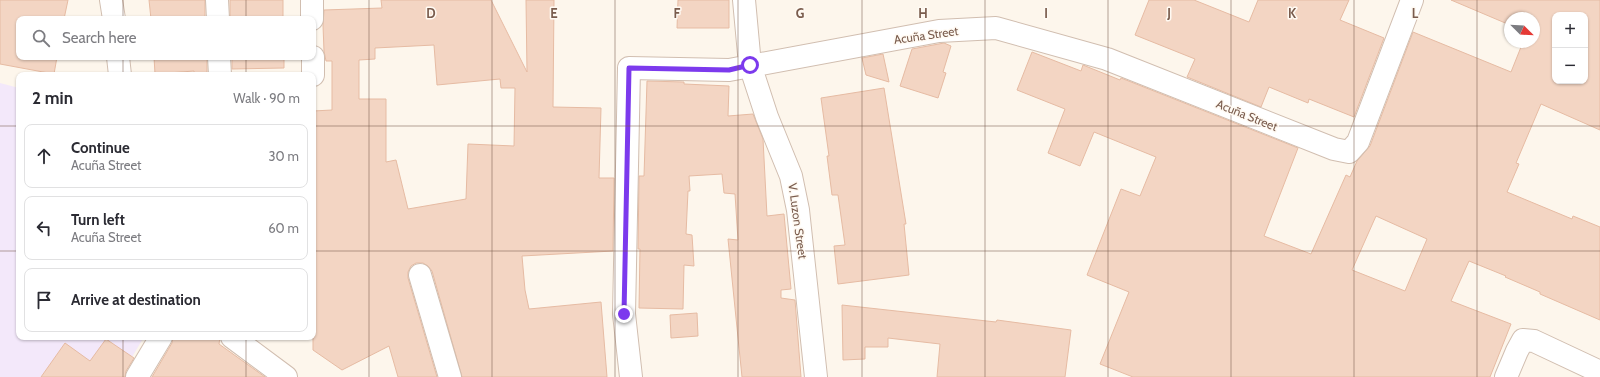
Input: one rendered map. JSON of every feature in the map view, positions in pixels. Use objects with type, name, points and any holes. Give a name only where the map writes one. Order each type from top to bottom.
[{"type":"street","points":[[111,0],[114,16]]},
{"type":"street","points":[[218,0],[218,16]]},
{"type":"street","points":[[312,0],[312,16]]},
{"type":"street","name":"V. Luzon Street","points":[[744,0],[750,65],[767,117],[791,176],[798,210],[816,377]]},
{"type":"street","name":"Acuña Street","points":[[632,377],[624,314],[629,68],[729,70],[939,31],[996,28],[1107,59],[1334,149],[1349,152],[1358,142],[1412,0]]},
{"type":"street","points":[[118,60],[120,72]]},
{"type":"street","points":[[219,60],[220,72]]},
{"type":"street","points":[[313,60],[313,72]]},
{"type":"street","points":[[420,276],[450,377]]},
{"type":"street","points":[[137,377],[159,340]]},
{"type":"street","points":[[236,340],[286,377]]},
{"type":"street","points":[[1506,377],[1523,340],[1534,341],[1600,372]]},
{"type":"shaded area","points":[[0,83],[16,87],[16,340],[142,340],[120,377],[0,377]]},
{"type":"building","points":[[0,0],[68,0],[65,16],[16,16],[16,60],[56,60],[54,72],[43,72],[0,64]]},
{"type":"building","points":[[149,0],[205,0],[205,16],[151,16]]},
{"type":"building","points":[[230,0],[283,0],[283,16],[230,16]]},
{"type":"building","points":[[381,0],[491,0],[527,72],[526,0],[554,0],[553,107],[601,108],[599,178],[614,178],[613,251],[522,256],[525,290],[529,309],[601,302],[607,377],[462,377],[432,271],[423,263],[416,263],[411,266],[408,272],[408,278],[437,377],[398,377],[389,346],[342,370],[313,350],[313,340],[316,340],[316,111],[332,110],[332,61],[326,61],[324,51],[324,10],[382,8]],"holes":[[[434,45],[437,85],[500,79],[501,88],[515,88],[514,146],[468,144],[466,199],[408,209],[396,160],[386,162],[386,99],[359,99],[359,60],[375,59],[375,48]]]},
{"type":"building","points":[[678,0],[729,0],[729,28],[677,28]]},
{"type":"building","points":[[1149,0],[1194,0],[1249,22],[1258,0],[1349,0],[1340,20],[1384,38],[1354,117],[1309,99],[1308,103],[1269,87],[1261,107],[1187,77],[1195,59],[1135,35]]},
{"type":"building","points":[[1451,0],[1600,0],[1600,130],[1541,104],[1516,163],[1519,164],[1507,192],[1572,219],[1573,216],[1600,227],[1600,320],[1540,294],[1540,292],[1505,277],[1506,276],[1469,261],[1451,301],[1511,324],[1490,377],[1133,377],[1100,364],[1129,292],[1087,275],[1121,189],[1140,196],[1156,157],[1094,132],[1080,166],[1048,153],[1065,109],[1017,90],[1032,52],[1081,71],[1083,65],[1120,80],[1121,78],[1298,148],[1264,236],[1311,254],[1346,175],[1350,177],[1357,161],[1370,146],[1413,32],[1511,72],[1521,48],[1540,48],[1540,12],[1504,12],[1504,22]],"holes":[[[1376,216],[1427,239],[1405,291],[1352,270]]]},
{"type":"building","points":[[944,43],[951,46],[943,72],[946,73],[938,98],[900,86],[912,49]]},
{"type":"building","points":[[883,54],[889,82],[866,75],[862,58]]},
{"type":"building","points":[[154,60],[207,60],[207,72],[155,72]]},
{"type":"building","points":[[232,60],[284,60],[284,68],[232,69]]},
{"type":"building","points":[[647,81],[684,82],[684,84],[729,86],[728,116],[753,114],[763,139],[767,216],[784,214],[791,289],[781,290],[781,298],[795,300],[801,377],[742,377],[728,239],[738,240],[735,194],[724,193],[722,174],[689,176],[690,191],[688,191],[686,234],[692,235],[694,266],[684,265],[683,309],[639,308],[639,176],[644,176]]},
{"type":"building","points":[[884,88],[906,224],[904,224],[909,275],[838,284],[834,246],[845,245],[838,195],[832,195],[827,156],[829,156],[821,98]]},
{"type":"building","points":[[842,305],[996,322],[997,320],[1071,330],[1065,377],[937,377],[940,344],[888,338],[888,347],[865,347],[865,359],[843,360]]},
{"type":"building","points":[[697,313],[698,336],[671,338],[670,315]]},
{"type":"building","points":[[105,340],[134,358],[126,371],[125,377],[41,377],[65,343],[90,361]]},
{"type":"building","points":[[172,340],[220,340],[219,344],[265,377],[152,377]]},
{"type":"route","points":[[624,314],[629,68],[729,70],[750,65]]}]
